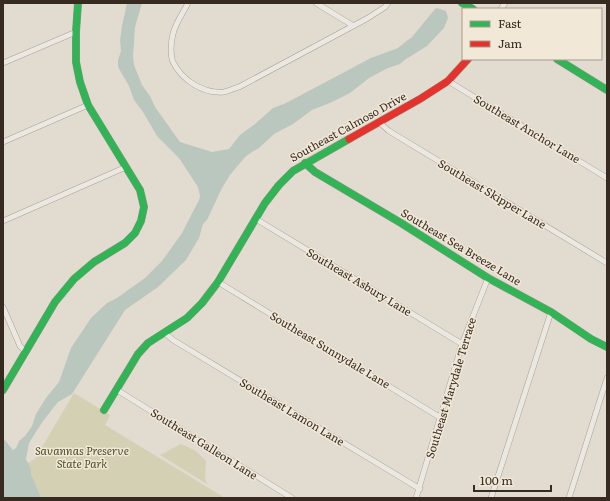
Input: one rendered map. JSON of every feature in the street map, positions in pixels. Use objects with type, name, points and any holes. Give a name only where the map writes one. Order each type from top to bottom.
[{"type":"street","points":[[3,390],[56,302],[74,279],[94,262],[125,243],[134,233],[141,221],[144,207],[140,190],[88,105],[80,82],[76,62],[78,3]]},
{"type":"street","points":[[188,3],[173,33],[172,61],[183,76],[196,87],[211,91],[224,92],[239,87],[352,25],[368,18],[385,7],[388,3]]},
{"type":"street","points":[[316,3],[352,25]]},
{"type":"street","points":[[462,3],[471,8]]},
{"type":"street","points":[[3,63],[76,32]]},
{"type":"street","name":"Southeast Calmoso Drive","points":[[104,410],[138,354],[148,343],[187,318],[202,304],[218,282],[265,203],[279,185],[293,171],[420,100],[448,81],[467,60]]},
{"type":"street","points":[[559,60],[607,90]]},
{"type":"street","name":"Southeast Anchor Lane","points":[[448,81],[607,178]]},
{"type":"street","points":[[3,142],[88,105]]},
{"type":"street","name":"Southeast Skipper Lane","points":[[379,122],[389,131],[607,263]]},
{"type":"street","name":"Southeast Sea Breeze Lane","points":[[305,163],[316,172],[488,278],[551,312],[607,347]]},
{"type":"street","points":[[3,222],[126,167]]},
{"type":"street","name":"Southeast Asbury Lane","points":[[256,219],[462,344]]},
{"type":"street","name":"Southeast Marydale Terrace","points":[[416,498],[442,418],[462,344],[488,278]]},
{"type":"street","name":"Southeast Sunnydale Lane","points":[[218,282],[442,418]]},
{"type":"street","points":[[3,307],[20,346],[26,352]]},
{"type":"street","points":[[491,498],[551,312]]},
{"type":"street","name":"Southeast Lamon Lane","points":[[165,333],[173,340],[420,489]]},
{"type":"street","points":[[569,498],[607,378]]},
{"type":"street","name":"Southeast Galleon Lane","points":[[117,390],[292,498]]},
{"type":"green space","name":"Savannas Preserve State Park","points":[[74,393],[110,415],[105,425],[225,498],[15,498],[13,472],[35,459]]},
{"type":"green space","points":[[181,444],[196,451],[206,461],[205,477],[207,484],[160,455]]},
{"type":"shaded area","points":[[127,3],[142,3],[135,27],[133,56],[134,65],[142,85],[150,96],[155,107],[180,142],[212,152],[229,149],[240,135],[273,108],[286,103],[371,58],[398,48],[412,37],[435,9],[437,8],[446,11],[448,18],[444,28],[427,46],[400,64],[388,68],[369,78],[350,93],[312,110],[293,124],[274,134],[259,148],[245,157],[230,175],[222,188],[207,220],[203,224],[199,238],[186,260],[158,287],[125,310],[72,394],[58,402],[43,421],[29,443],[26,459],[41,498],[3,498],[3,438],[13,450],[16,448],[19,441],[25,436],[32,426],[36,414],[46,398],[59,382],[71,348],[91,318],[107,303],[117,298],[145,278],[162,261],[182,233],[199,200],[200,196],[198,187],[179,158],[157,136],[134,100],[129,86],[118,67],[118,60],[121,51],[120,40]]},
{"type":"traffic: fast","points":[[3,390],[55,302],[74,279],[94,262],[125,243],[135,233],[141,221],[144,207],[140,190],[88,105],[80,82],[76,62],[78,3]]},
{"type":"traffic: fast","points":[[462,3],[471,8]]},
{"type":"traffic: fast","points":[[559,60],[607,90]]},
{"type":"traffic: fast","points":[[104,410],[138,354],[148,343],[187,318],[202,303],[218,282],[265,203],[279,185],[293,171],[349,139]]},
{"type":"traffic: fast","points":[[305,163],[315,172],[401,223],[488,278],[551,312],[591,339],[607,347]]},
{"type":"traffic: jam","points":[[349,139],[420,99],[448,81],[467,60]]}]
